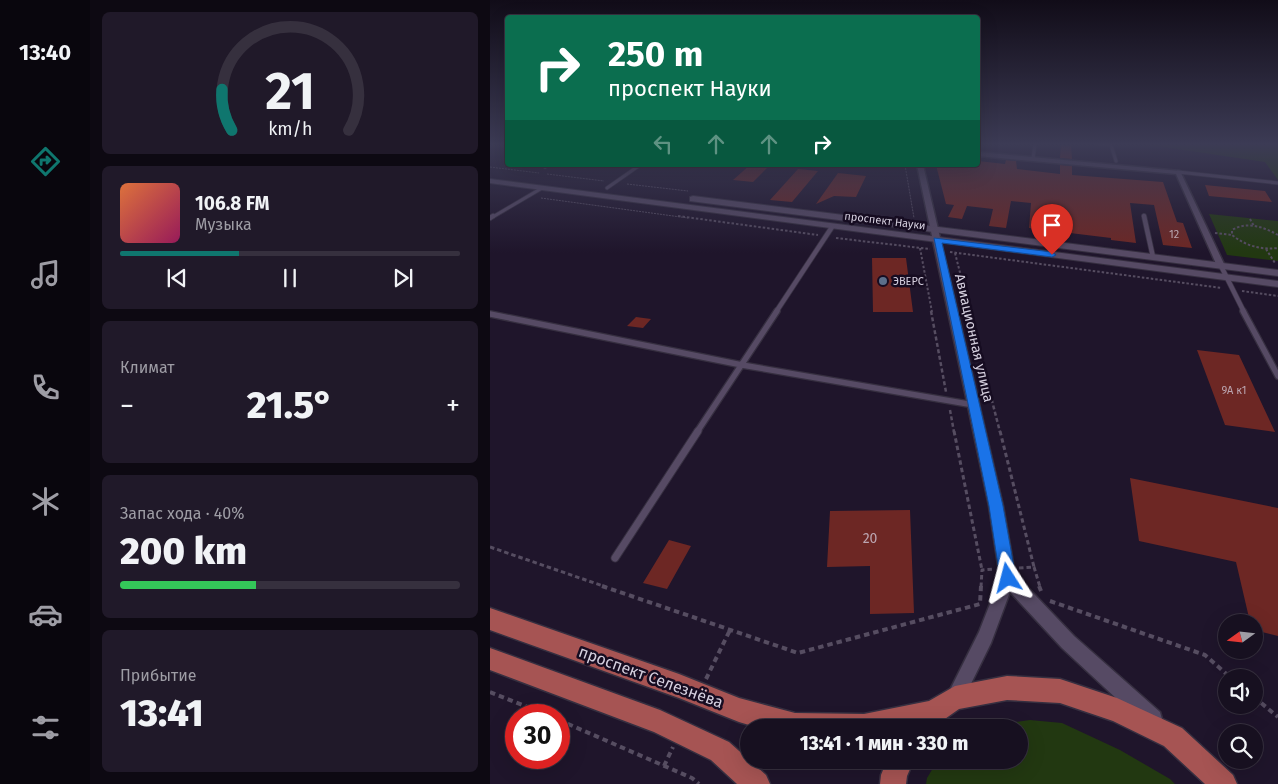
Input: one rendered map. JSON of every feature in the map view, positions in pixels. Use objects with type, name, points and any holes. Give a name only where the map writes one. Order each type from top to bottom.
[{"type":"main road","name":"проспект Селезнёва","points":[[490,619],[679,686],[739,710],[773,719]]},
{"type":"main road","points":[[490,659],[660,722],[720,751],[757,784]]},
{"type":"main road","points":[[955,698],[1007,688],[1060,692],[1117,710],[1173,737],[1224,782]]},
{"type":"main road","name":"проспект Селезнёва","points":[[927,719],[955,698]]},
{"type":"main road","points":[[893,784],[897,769]]},
{"type":"street","name":"проспект Науки","points":[[541,180],[1222,266],[1276,268]]},
{"type":"street","name":"Авиационная улица","points":[[923,180],[996,506],[1007,573]]},
{"type":"street","points":[[1182,180],[1222,266]]},
{"type":"street","name":"проспект Науки","points":[[490,181],[832,227],[919,243],[1278,284]]},
{"type":"street","points":[[955,698],[985,637],[1007,573],[1068,642],[1173,737]]},
{"type":"lane","points":[[607,188],[619,180]]},
{"type":"lane","points":[[1247,180],[1278,183]]},
{"type":"lane","points":[[490,218],[542,188]]},
{"type":"lane","points":[[1144,216],[1154,257]]},
{"type":"lane","points":[[615,558],[832,227]]},
{"type":"lane","points":[[1222,266],[1225,277],[1278,376]]},
{"type":"lane","points":[[490,314],[742,365],[974,405]]},
{"type":"path","points":[[908,180],[916,227]]},
{"type":"path","points":[[528,196],[827,236],[938,245],[955,253],[1278,296]]},
{"type":"path","points":[[1250,218],[1254,226]]},
{"type":"path","points":[[1232,235],[1232,230],[1236,227],[1254,226],[1278,235]]},
{"type":"path","points":[[1206,232],[1232,235],[1240,241],[1266,249],[1278,248]]},
{"type":"path","points":[[490,547],[798,653],[980,604],[982,570],[919,243]]},
{"type":"path","points":[[1266,249],[1276,268]]},
{"type":"path","points":[[955,253],[1043,599],[1205,655],[1221,669]]},
{"type":"path","points":[[982,570],[1007,573],[1034,567]]},
{"type":"path","points":[[490,692],[520,704]]},
{"type":"path","points":[[1263,704],[1278,717]]},
{"type":"path","points":[[570,725],[692,778],[699,784]]},
{"type":"green space","points":[[1209,214],[1278,221],[1278,261],[1227,255]]},
{"type":"green space","points":[[1028,720],[1062,723],[1120,750],[1170,779],[1175,784],[926,784],[932,769],[1028,769]]},
{"type":"building","points":[[733,180],[755,180],[753,182]]},
{"type":"building","points":[[788,180],[811,180],[792,202],[770,200]]},
{"type":"building","points":[[833,180],[864,180],[856,197],[834,196],[816,204]]},
{"type":"building","points":[[940,180],[1132,180],[1163,182],[1177,222],[1183,223],[1192,248],[1163,245],[1154,205],[1130,203],[1136,243],[1029,228],[1031,203],[1011,201],[1006,228],[989,226],[993,209],[967,206],[962,219],[948,217],[954,205],[946,204]]},
{"type":"building","points":[[1205,185],[1265,191],[1272,202],[1209,196]]},
{"type":"building","points":[[872,258],[906,258],[913,312],[873,312]]},
{"type":"building","points":[[636,317],[651,319],[643,328],[627,326]]},
{"type":"building","points":[[1197,350],[1239,355],[1275,432],[1225,425]]},
{"type":"building","points":[[1130,478],[1278,508],[1278,636],[1263,632],[1263,614],[1248,614],[1236,562],[1139,541]]},
{"type":"building","points":[[910,510],[914,613],[870,614],[870,566],[827,567],[830,511]]},
{"type":"building","points":[[669,540],[691,546],[667,589],[643,583]]},
{"type":"place","name":"ЭВЕРС","points":[[883,281]]},
{"type":"route","points":[[1008,578],[996,506],[937,240],[1052,255]]}]
